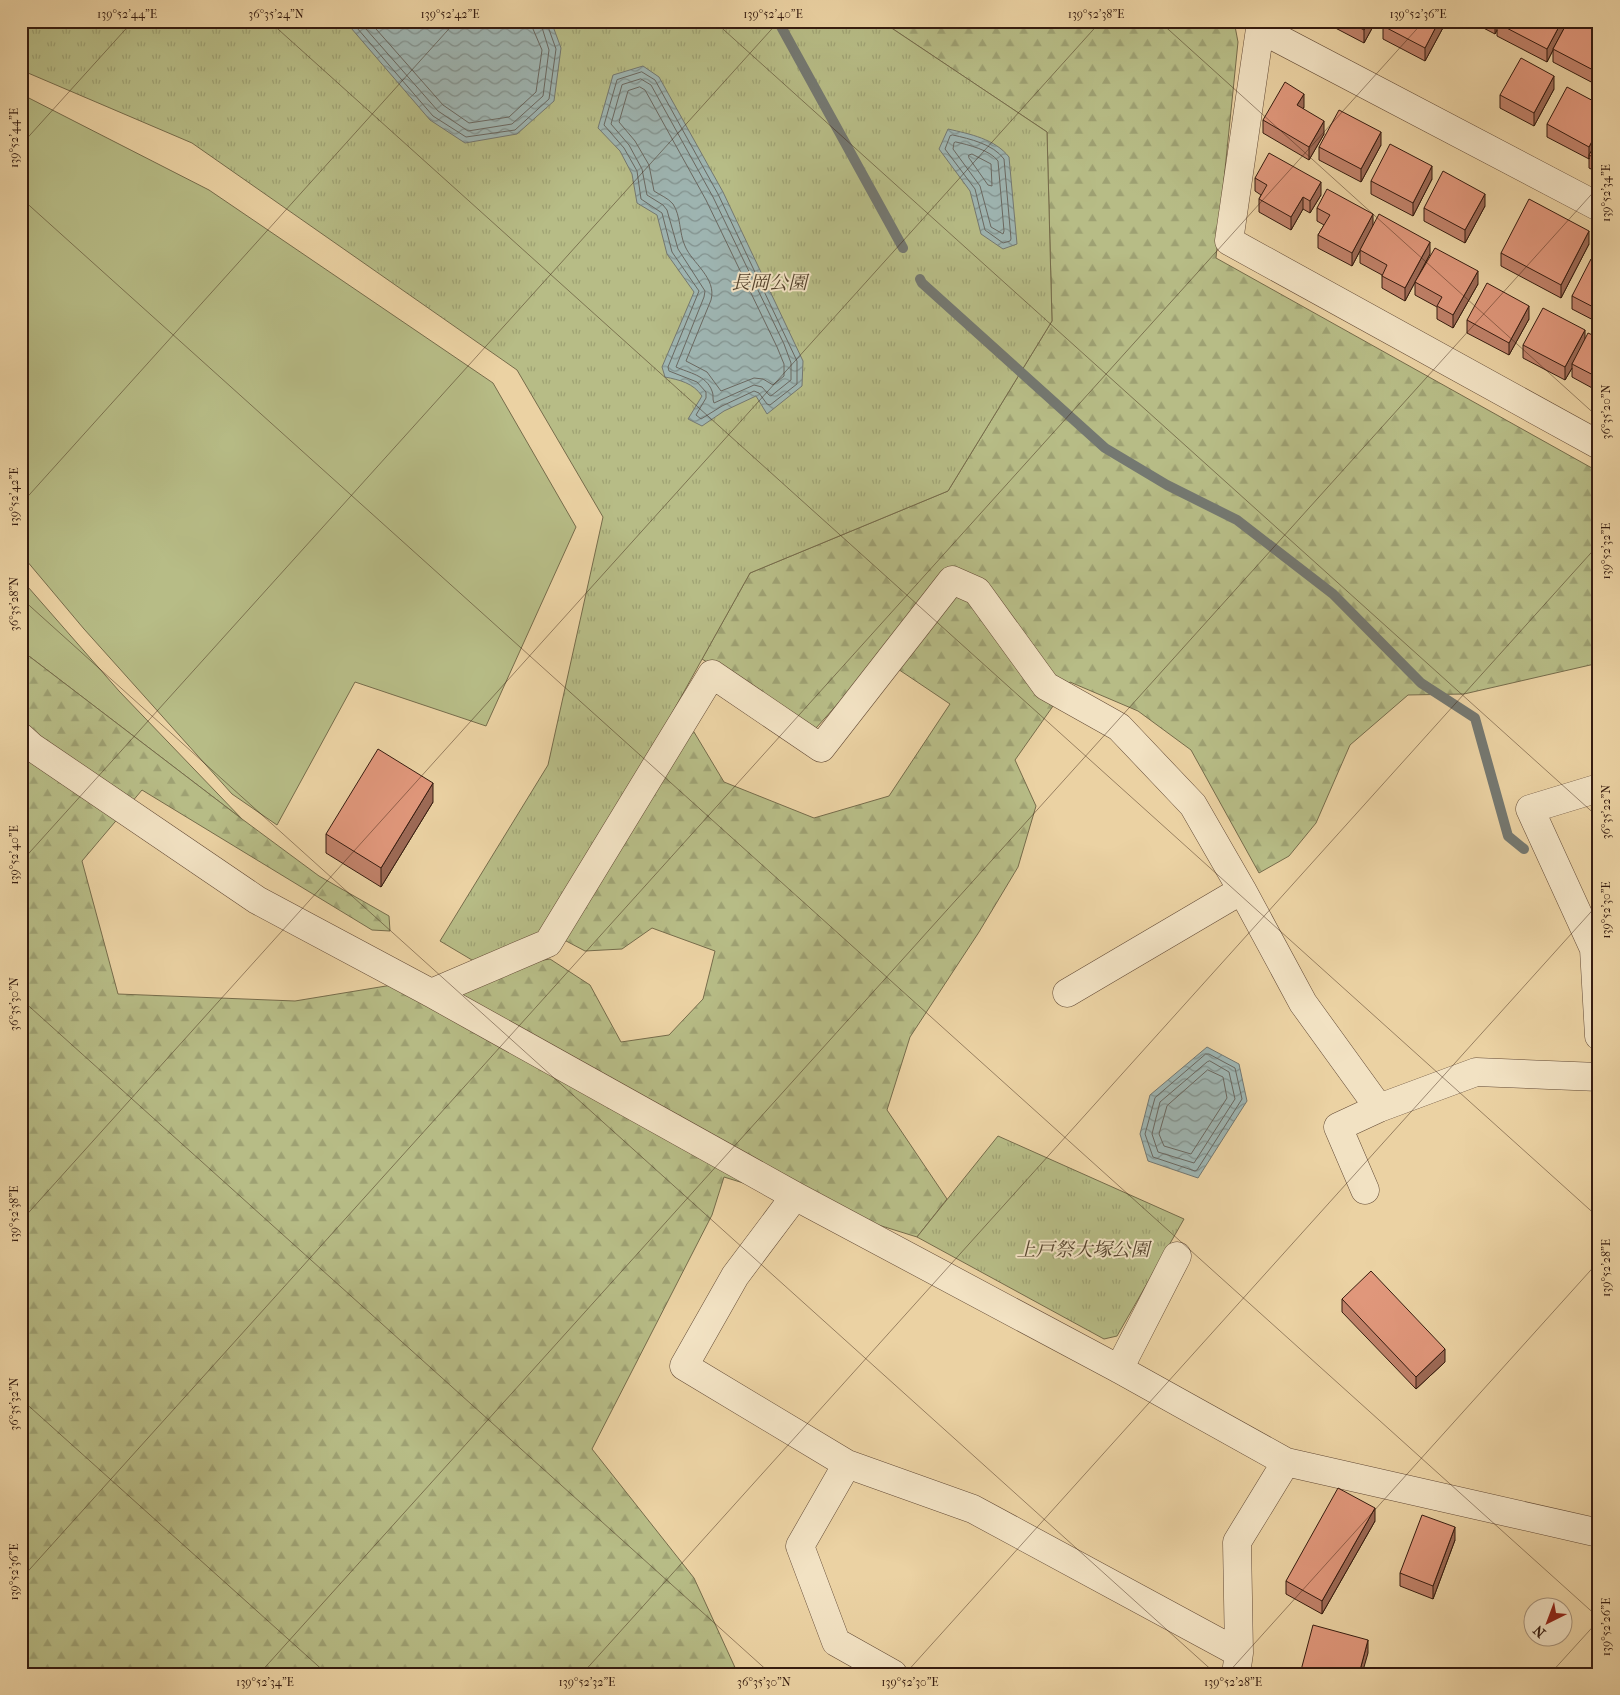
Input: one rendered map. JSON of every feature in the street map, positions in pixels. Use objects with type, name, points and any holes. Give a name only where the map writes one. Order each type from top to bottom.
[{"type":"street","points":[[1599,207],[1259,25],[1229,241],[1599,445]]},
{"type":"street","points":[[431,993],[548,943],[712,674],[821,748],[952,580],[977,591],[1046,686],[1119,727],[1193,805],[1242,890],[1302,1003],[1379,1108]]},
{"type":"street","points":[[21,737],[32,747],[257,900],[431,993],[795,1196],[1119,1369],[1286,1462],[1599,1533]]},
{"type":"street","points":[[1599,788],[1530,809],[1594,949],[1599,1036]]},
{"type":"street","points":[[1068,993],[1242,890]]},
{"type":"street","points":[[1365,1190],[1338,1127],[1379,1108],[1476,1072],[1599,1078]]},
{"type":"street","points":[[795,1196],[735,1276],[684,1366],[847,1464],[973,1509],[1237,1663]]},
{"type":"street","points":[[1119,1369],[1177,1256]]},
{"type":"street","points":[[1237,1663],[1237,1542],[1286,1462]]},
{"type":"street","points":[[847,1464],[800,1546],[836,1642],[893,1674]]},
{"type":"green space","name":"長岡公園","points":[[21,21],[881,21],[1047,132],[1052,321],[948,491],[750,573],[552,929],[477,963],[440,941],[548,765],[603,517],[517,370],[192,143],[21,70]]},
{"type":"green space","points":[[881,21],[1234,21],[1238,42],[1216,258],[1599,472],[1599,663],[1464,694],[1408,695],[1350,745],[1316,823],[1289,856],[1259,873],[1191,750],[1138,711],[1070,682],[1015,760],[1036,806],[1018,867],[979,932],[910,1037],[887,1110],[947,1199],[917,1237],[724,1177],[712,1215],[592,1449],[694,1578],[738,1674],[21,1674],[21,650],[319,876],[389,916],[390,931],[372,930],[142,790],[82,861],[118,994],[295,1001],[550,959],[590,985],[621,1042],[669,1035],[703,999],[715,951],[652,928],[622,949],[585,951],[553,934],[685,717],[724,782],[814,818],[889,796],[950,704],[880,657],[816,728],[702,659],[750,573],[948,491],[1052,321],[1047,132]]},
{"type":"green space","points":[[21,94],[209,190],[493,383],[576,527],[486,726],[355,682],[277,825],[232,794],[84,629],[21,554]]},
{"type":"green space","points":[[21,579],[119,691],[242,819],[21,650]]},
{"type":"green space","name":"上戸祭大塚公園","points":[[998,1136],[1184,1219],[1117,1336],[1104,1339],[917,1237]]},
{"type":"water","points":[[345,21],[551,21],[561,48],[554,101],[517,134],[465,143],[430,120]]},
{"type":"water","points":[[643,66],[659,77],[723,192],[803,361],[802,386],[767,414],[756,396],[724,411],[702,426],[688,419],[702,396],[690,385],[665,377],[662,367],[694,292],[667,254],[657,215],[637,203],[632,174],[620,151],[598,128],[613,75]]},
{"type":"water","points":[[948,129],[973,135],[989,142],[997,146],[1009,157],[1017,244],[1003,249],[981,234],[970,191],[939,149]]},
{"type":"water","points":[[1207,1047],[1239,1064],[1247,1101],[1198,1178],[1148,1161],[1140,1134],[1150,1095]]},
{"type":"building","points":[[1347,21],[1369,21],[1364,30]]},
{"type":"building","points":[[1386,21],[1439,21],[1425,48],[1383,26]]},
{"type":"building","points":[[1498,21],[1562,21],[1547,49],[1497,23]]},
{"type":"building","points":[[1568,21],[1591,21],[1599,25],[1599,64],[1595,71],[1553,49]]},
{"type":"building","points":[[1521,58],[1554,76],[1534,113],[1500,95]]},
{"type":"building","points":[[1285,82],[1304,94],[1297,105],[1324,121],[1309,147],[1263,120]]},
{"type":"building","points":[[1567,87],[1599,104],[1599,128],[1589,147],[1547,124]]},
{"type":"building","points":[[1339,110],[1381,132],[1361,169],[1319,147]]},
{"type":"building","points":[[1599,138],[1599,160],[1589,155]]},
{"type":"building","points":[[1390,144],[1432,166],[1413,203],[1371,181]]},
{"type":"building","points":[[1269,153],[1321,182],[1310,201],[1303,197],[1291,217],[1259,199],[1267,185],[1255,178]]},
{"type":"building","points":[[1443,171],[1485,194],[1465,230],[1424,208]]},
{"type":"building","points":[[1327,189],[1373,214],[1352,253],[1318,235],[1330,215],[1317,208]]},
{"type":"building","points":[[1529,199],[1589,231],[1561,285],[1501,253]]},
{"type":"building","points":[[1379,214],[1430,242],[1405,288],[1382,276],[1387,265],[1360,250]]},
{"type":"building","points":[[1435,248],[1478,271],[1453,315],[1437,306],[1442,297],[1415,282]]},
{"type":"building","points":[[1591,259],[1599,263],[1599,310],[1572,296]]},
{"type":"building","points":[[1487,283],[1529,306],[1509,343],[1467,320]]},
{"type":"building","points":[[1543,308],[1585,330],[1565,367],[1523,345]]},
{"type":"building","points":[[1588,333],[1599,338],[1599,385],[1594,382],[1597,377],[1572,364]]},
{"type":"building","points":[[378,749],[433,783],[381,868],[326,834]]},
{"type":"building","points":[[1371,1271],[1445,1349],[1416,1377],[1342,1299]]},
{"type":"building","points":[[1338,1488],[1375,1508],[1322,1601],[1286,1581]]},
{"type":"building","points":[[1422,1515],[1455,1527],[1433,1586],[1400,1573]]},
{"type":"building","points":[[1313,1625],[1368,1640],[1359,1674],[1300,1674]]},
{"type":"waterway","points":[[778,21],[903,248]]},
{"type":"waterway","points":[[920,279],[922,283],[1105,448],[1167,485],[1237,520],[1333,594],[1421,683],[1475,718],[1508,836],[1524,849]]}]
